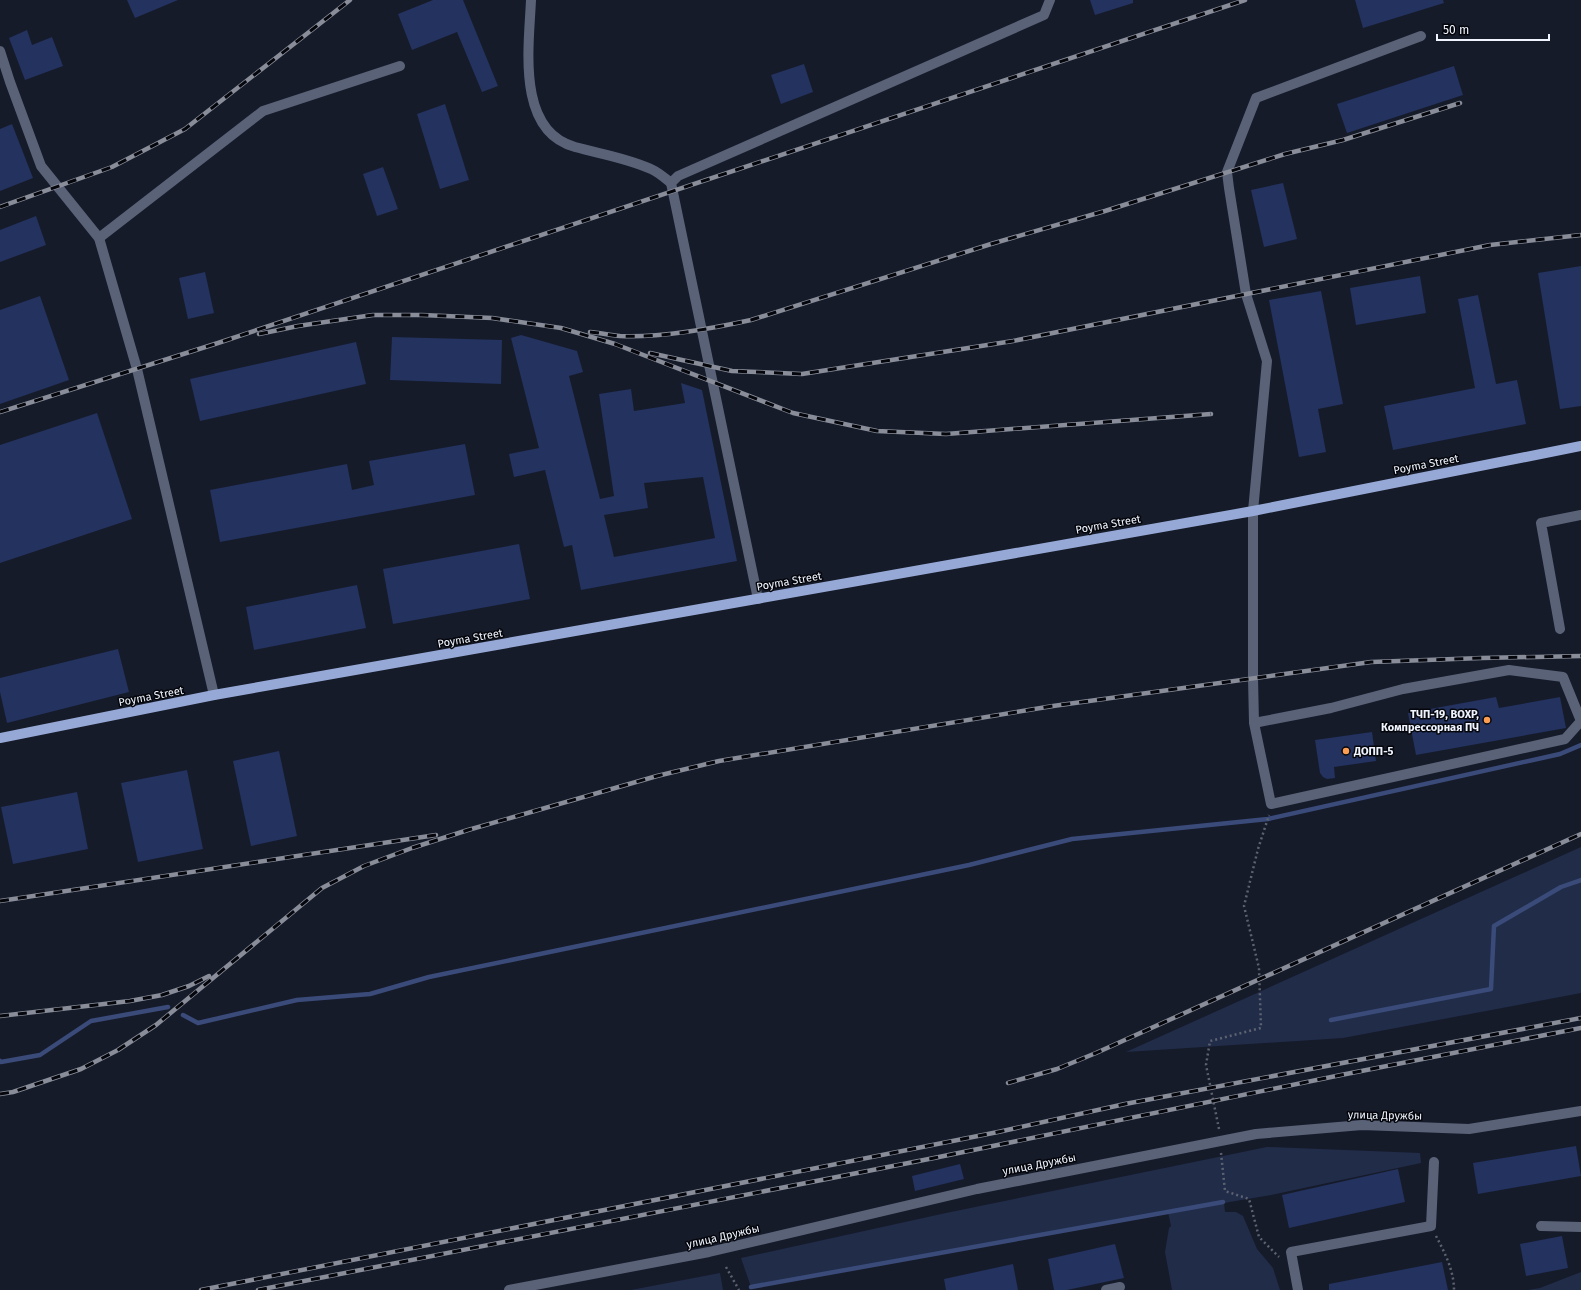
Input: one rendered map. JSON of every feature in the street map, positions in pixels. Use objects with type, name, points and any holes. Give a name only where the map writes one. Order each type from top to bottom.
[{"type":"main road","name":"Poyma Street","points":[[0,738],[214,695],[1253,510],[1581,446]]},
{"type":"street","points":[[531,0],[528,74],[533,100],[545,127],[558,140],[574,147],[605,153],[636,163],[653,170],[671,183],[758,599]]},
{"type":"street","points":[[671,183],[678,176],[1044,15],[1050,0]]},
{"type":"street","points":[[1254,723],[1331,708],[1403,689],[1509,670],[1563,677],[1581,721],[1565,740],[1271,804],[1254,723],[1253,510],[1267,361],[1246,294],[1228,188],[1228,172],[1256,98],[1421,36]]},
{"type":"street","points":[[0,51],[41,166],[99,238],[137,369],[214,695]]},
{"type":"street","points":[[99,238],[263,111],[400,66]]},
{"type":"street","points":[[0,77],[10,82]]},
{"type":"street","points":[[1560,629],[1541,523],[1581,515]]},
{"type":"street","name":"улица Дружбы","points":[[509,1290],[709,1252],[977,1189],[1256,1134],[1362,1125],[1469,1129],[1581,1111]]},
{"type":"street","points":[[1298,1290],[1291,1252],[1431,1226],[1434,1162]]},
{"type":"street","points":[[1541,1226],[1581,1227]]},
{"type":"street","points":[[1106,1290],[1120,1287]]},
{"type":"path","points":[[1271,804],[1244,906],[1259,968],[1261,1028],[1210,1041],[1206,1065],[1222,1141],[1221,1158],[1225,1191],[1249,1200],[1260,1237],[1282,1260]]},
{"type":"path","points":[[1431,1226],[1447,1257],[1454,1280],[1454,1290]]},
{"type":"path","points":[[726,1267],[739,1290]]},
{"type":"shaded area","points":[[1581,847],[1581,993],[1343,1038],[1126,1052]]},
{"type":"shaded area","points":[[1267,1147],[1420,1153],[1421,1163],[1271,1195],[1224,1203],[1225,1212],[1236,1212],[1243,1216],[1257,1249],[1273,1268],[1280,1290],[1172,1290],[1165,1252],[1169,1228],[1171,1226],[1168,1212],[751,1287],[741,1258],[946,1213]]},
{"type":"shaded area","points":[[1581,1272],[1581,1290],[1528,1290],[1540,1288]]},
{"type":"shaded area","points":[[720,1273],[723,1290],[631,1290]]},
{"type":"building","points":[[127,0],[178,0],[135,18]]},
{"type":"building","points":[[433,0],[463,0],[498,86],[482,92],[457,32],[412,50],[398,14]]},
{"type":"building","points":[[1090,0],[1133,0],[1133,3],[1095,15]]},
{"type":"building","points":[[1355,0],[1443,0],[1444,3],[1363,28]]},
{"type":"building","points":[[27,30],[32,45],[52,37],[63,66],[25,80],[9,38]]},
{"type":"building","points":[[804,64],[813,92],[781,104],[771,75]]},
{"type":"building","points":[[1454,66],[1463,95],[1347,133],[1337,104]]},
{"type":"building","points":[[445,104],[469,180],[440,189],[417,114]]},
{"type":"building","points":[[12,124],[33,178],[0,191],[0,129]]},
{"type":"building","points":[[383,167],[398,209],[377,216],[363,174]]},
{"type":"building","points":[[1283,183],[1297,239],[1264,247],[1251,190]]},
{"type":"building","points":[[36,216],[46,245],[0,262],[0,230]]},
{"type":"building","points":[[1581,266],[1581,406],[1560,409],[1538,273]]},
{"type":"building","points":[[205,272],[214,313],[188,319],[179,278]]},
{"type":"building","points":[[1420,276],[1426,313],[1356,325],[1350,288]]},
{"type":"building","points":[[1321,291],[1343,404],[1318,409],[1326,452],[1299,457],[1269,300]]},
{"type":"building","points":[[1478,295],[1496,384],[1517,380],[1526,424],[1393,450],[1384,406],[1475,388],[1458,299]]},
{"type":"building","points":[[40,296],[69,380],[0,404],[0,310]]},
{"type":"building","points":[[521,335],[577,351],[583,372],[569,376],[600,499],[614,496],[599,394],[631,389],[634,411],[685,403],[681,383],[702,390],[737,561],[581,590],[572,545],[564,547],[545,470],[514,477],[509,454],[539,448],[511,338]],"holes":[[[703,477],[715,538],[614,557],[604,515],[648,508],[644,483]]]},
{"type":"building","points":[[392,337],[502,340],[501,384],[390,380]]},
{"type":"building","points":[[356,342],[366,384],[200,421],[190,379]]},
{"type":"building","points":[[97,413],[132,519],[0,563],[0,445]]},
{"type":"building","points":[[465,444],[475,495],[220,542],[210,490],[347,464],[352,490],[374,485],[369,461]]},
{"type":"building","points":[[519,544],[530,599],[393,624],[383,569]]},
{"type":"building","points":[[357,585],[366,628],[254,650],[246,607]]},
{"type":"building","points":[[118,649],[129,692],[7,723],[0,692],[0,678]]},
{"type":"building","name":"ТЧП-19, ВОХР, Компрессорная ПЧ","points":[[1496,697],[1499,708],[1560,697],[1566,728],[1416,755],[1408,713]]},
{"type":"building","name":"ДОПП-5","points":[[1372,732],[1376,761],[1334,767],[1335,778],[1327,779],[1323,777],[1320,773],[1315,740]]},
{"type":"building","points":[[279,751],[297,836],[251,846],[233,761]]},
{"type":"building","points":[[187,770],[203,849],[138,862],[121,783]]},
{"type":"building","points":[[77,792],[88,849],[13,864],[1,807]]},
{"type":"building","points":[[1576,1146],[1581,1176],[1478,1194],[1473,1163]]},
{"type":"building","points":[[960,1164],[964,1179],[915,1191],[912,1176]]},
{"type":"building","points":[[1398,1169],[1405,1202],[1289,1228],[1282,1195]]},
{"type":"building","points":[[1562,1236],[1568,1268],[1526,1276],[1520,1244]]},
{"type":"building","points":[[1115,1244],[1124,1278],[1067,1290],[1054,1290],[1048,1259]]},
{"type":"building","points":[[1442,1262],[1448,1290],[1329,1290],[1329,1284]]},
{"type":"building","points":[[1013,1264],[1018,1290],[946,1290],[944,1279]]},
{"type":"waterway","points":[[183,1015],[198,1023],[297,1000],[370,994],[429,977],[969,865],[1072,839],[1268,819],[1560,754],[1581,745]]},
{"type":"waterway","points":[[1331,1020],[1491,989],[1494,926],[1561,887],[1581,880]]},
{"type":"waterway","points":[[0,1061],[40,1055],[91,1021],[168,1007]]},
{"type":"waterway","points":[[751,1287],[1223,1202]]},
{"type":"railway","points":[[0,207],[112,167],[185,129],[350,0]]},
{"type":"railway","points":[[0,412],[218,343],[1245,0]]},
{"type":"railway","points":[[590,332],[620,336],[652,336],[703,330],[751,320],[991,244],[1105,211],[1285,154],[1343,140],[1460,103]]},
{"type":"railway","points":[[650,353],[732,371],[802,374],[1013,341],[1490,245],[1581,235]]},
{"type":"railway","points":[[259,334],[298,326],[373,315],[422,315],[492,318],[561,328],[615,344],[793,413],[877,431],[946,434],[1211,414]]},
{"type":"railway","points":[[0,1094],[13,1092],[81,1069],[118,1050],[156,1025],[322,888],[364,866],[412,848],[468,830],[657,776],[719,761],[1053,706],[1371,662],[1581,656]]},
{"type":"railway","points":[[1008,1083],[1057,1069],[1096,1053],[1581,834]]},
{"type":"railway","points":[[0,901],[436,835]]},
{"type":"railway","points":[[0,1016],[130,1001],[162,995],[189,986],[209,976]]},
{"type":"railway","points":[[201,1290],[998,1132],[1125,1104],[1581,1018]]},
{"type":"railway","points":[[258,1290],[934,1158],[1581,1028]]},
{"type":"place","name":"ТЧП-19, ВОХР, Компрессорная ПЧ","points":[[1487,720]]},
{"type":"place","name":"ДОПП-5","points":[[1346,751]]}]
